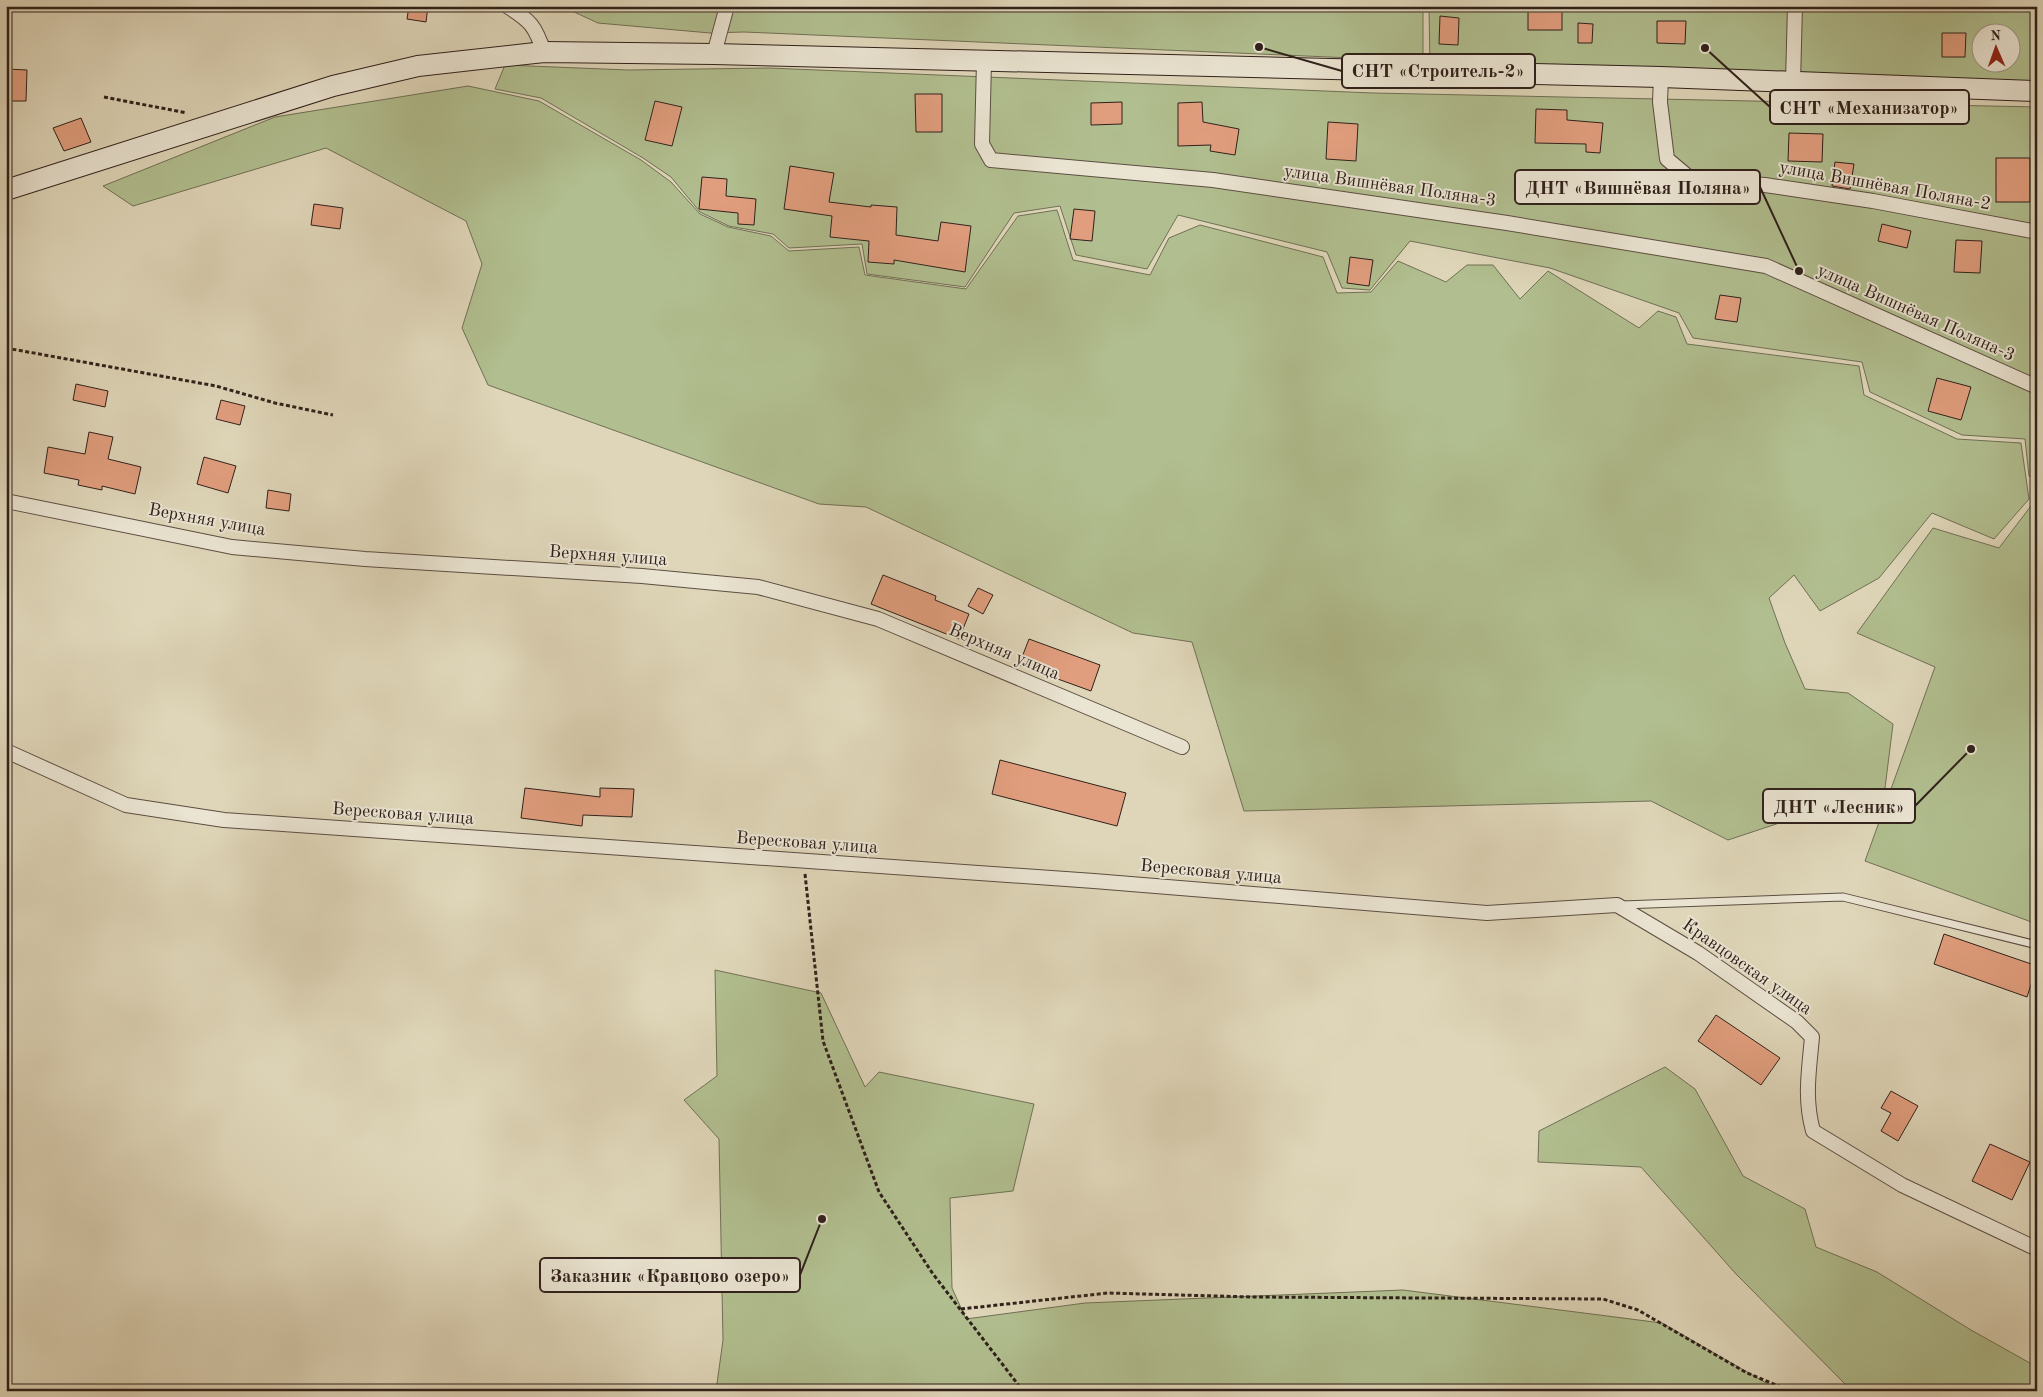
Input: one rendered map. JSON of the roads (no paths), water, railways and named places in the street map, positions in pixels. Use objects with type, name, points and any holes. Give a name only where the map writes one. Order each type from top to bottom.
[{"type":"main road","points":[[6,190],[333,86],[418,66],[544,52],[714,54],[1661,77],[2037,91]]},
{"type":"street","points":[[506,6],[526,18],[537,32],[544,52]]},
{"type":"street","points":[[714,54],[727,6]]},
{"type":"street","points":[[1793,82],[1795,6]]},
{"type":"street","name":"улица Вишнёвая Поляна-3","points":[[984,61],[982,144],[991,160],[1213,180],[1507,222],[1766,266],[2037,387]]},
{"type":"street","name":"улица Вишнёвая Поляна-2","points":[[1661,77],[1660,102],[1667,159],[1692,180],[1765,185],[1873,201],[2037,232]]},
{"type":"street","name":"Верхняя улица","points":[[6,501],[232,547],[365,559],[642,576],[758,587],[878,619],[1182,747]]},
{"type":"street","name":"Вересковая улица","points":[[6,751],[126,805],[224,820],[1094,881],[1487,913],[1617,905]]},
{"type":"street","name":"Кравцовская улица","points":[[1617,905],[1698,953],[1797,1022],[1812,1037],[1806,1092],[1808,1112],[1813,1131],[1902,1185],[2037,1249]]},
{"type":"lane","points":[[1617,905],[1843,897],[2037,945]]},
{"type":"place","name":"СНТ «Строитель-2»","points":[[1259,47]]},
{"type":"place","name":"СНТ «Механизатор»","points":[[1705,48]]},
{"type":"place","name":"ДНТ «Вишнёвая Поляна»","points":[[1799,271]]},
{"type":"place","name":"ДНТ «Лесник»","points":[[1971,749]]},
{"type":"place","name":"Заказник «Кравцово озеро»","points":[[822,1219]]}]
